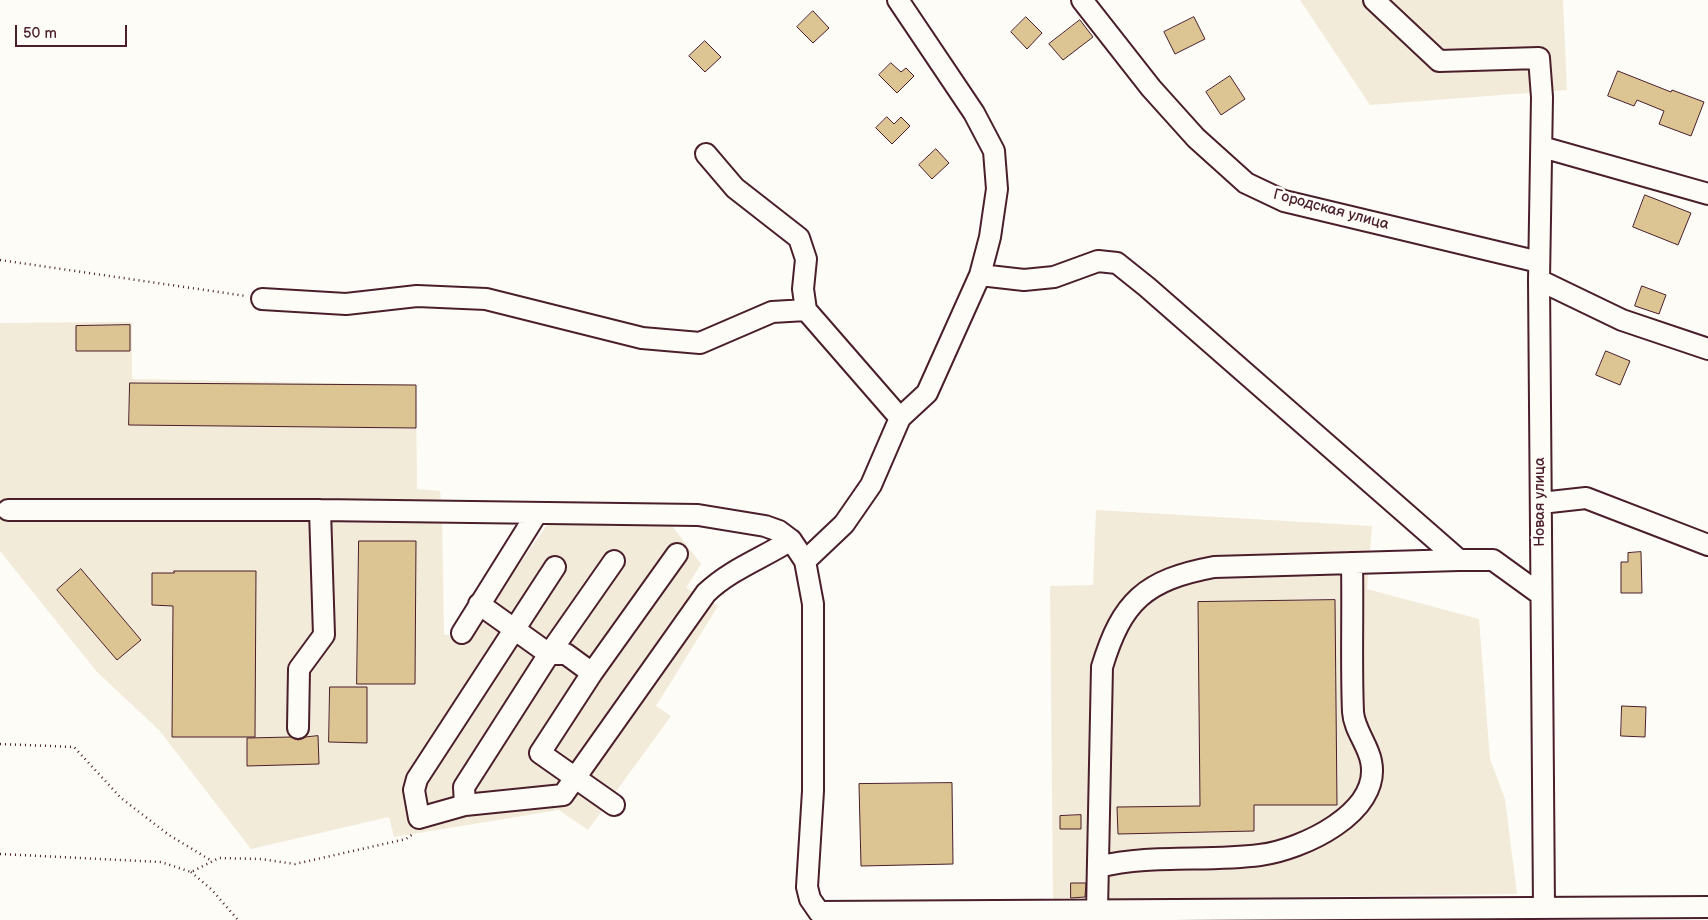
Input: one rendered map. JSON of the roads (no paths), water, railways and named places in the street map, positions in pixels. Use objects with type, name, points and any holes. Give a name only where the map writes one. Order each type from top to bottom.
[{"type":"street","points":[[805,561],[844,524],[871,485],[900,418],[927,392],[980,275],[990,237],[996,189],[994,151],[974,113],[898,0]]},
{"type":"street","name":"Городская улица","points":[[1082,0],[1151,88],[1196,138],[1246,183],[1284,200],[1539,271],[1622,320],[1708,349]]},
{"type":"street","name":"Новая улица","points":[[1374,0],[1439,61],[1540,58],[1542,96],[1539,271],[1540,594],[1544,907]]},
{"type":"street","points":[[1542,147],[1708,194]]},
{"type":"street","points":[[706,154],[735,188],[799,238],[806,259],[803,289],[806,310],[900,418]]},
{"type":"street","points":[[980,275],[1024,280],[1054,277],[1098,261],[1116,263],[1147,287],[1460,560]]},
{"type":"street","points":[[262,299],[346,304],[417,296],[486,300],[642,338],[700,343],[772,312],[806,310]]},
{"type":"street","points":[[1540,503],[1586,498],[1708,545]]},
{"type":"street","points":[[8,510],[320,510],[698,515],[765,526],[791,540],[805,561],[814,604],[812,791],[807,887],[810,899],[819,912],[891,916],[1097,910],[1128,915],[1544,907],[1599,914],[1708,907]]},
{"type":"street","points":[[298,728],[299,670],[324,636],[320,510]]},
{"type":"street","points":[[462,633],[537,513]]},
{"type":"street","points":[[555,568],[513,628],[417,779],[414,790],[418,818],[465,805],[562,795],[706,593],[737,568],[767,556],[791,540]]},
{"type":"street","points":[[614,805],[540,753],[592,673],[677,554]]},
{"type":"street","points":[[1097,910],[1102,667],[1112,634],[1130,605],[1154,586],[1186,572],[1214,567],[1492,560],[1540,594]]},
{"type":"street","points":[[465,805],[464,787],[549,654],[614,561]]},
{"type":"street","points":[[1098,867],[1122,861],[1261,855],[1313,840],[1342,819],[1363,800],[1371,782],[1371,762],[1353,714],[1352,564]]},
{"type":"street","points":[[480,604],[549,654],[566,654],[592,673]]}]
